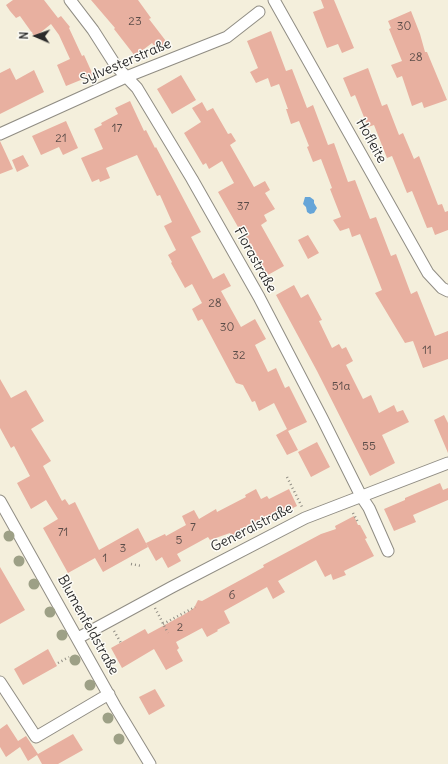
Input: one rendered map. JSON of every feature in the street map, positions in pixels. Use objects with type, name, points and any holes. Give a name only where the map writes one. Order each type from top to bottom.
[{"type":"street","name":"Florastraße","points":[[70,0],[93,30],[116,66],[137,88],[188,173],[259,297],[361,496],[369,508],[388,551]]},
{"type":"street","name":"Hofleite","points":[[274,0],[428,273],[442,288],[448,291]]},
{"type":"street","name":"Sylvesterstraße","points":[[0,134],[126,77],[227,37],[259,12]]},
{"type":"street","name":"Generalstraße","points":[[78,638],[150,598],[307,517],[448,463]]},
{"type":"street","name":"Blumenfeldstraße","points":[[0,501],[150,764]]},
{"type":"street","points":[[0,682],[36,737],[109,694]]},
{"type":"path","points":[[287,477],[307,517]]},
{"type":"path","points":[[349,515],[354,513],[358,522]]},
{"type":"path","points":[[131,564],[142,566]]},
{"type":"path","points":[[150,598],[168,633]]},
{"type":"path","points":[[164,624],[195,607]]},
{"type":"path","points":[[58,663],[69,657]]},
{"type":"water","points":[[305,197],[310,197],[314,200],[317,208],[314,213],[310,214],[307,212],[306,207],[303,204]]},
{"type":"building","points":[[13,0],[44,0],[58,18],[61,16],[70,27],[69,28],[82,56],[84,55],[93,75],[66,86],[57,65],[70,59],[59,35],[51,24],[35,37],[20,16],[16,18],[6,5]]},
{"type":"building","points":[[91,0],[138,0],[151,18],[149,19],[169,45],[159,52],[152,43],[135,56],[114,29],[115,28]]},
{"type":"building","points":[[321,0],[334,0],[354,48],[342,53],[338,44],[327,48],[313,12],[324,8]]},
{"type":"building","points":[[411,11],[425,52],[427,52],[447,100],[424,108],[422,102],[412,106],[402,76],[397,78],[391,65],[402,61],[389,29],[391,28],[388,21]]},
{"type":"building","points":[[271,31],[286,71],[292,69],[307,108],[313,105],[328,145],[334,143],[348,182],[355,180],[370,219],[376,217],[391,256],[396,254],[411,294],[417,291],[435,336],[448,331],[448,359],[423,368],[413,341],[405,343],[375,293],[382,290],[360,234],[352,237],[349,228],[340,231],[333,220],[341,217],[330,189],[332,188],[321,159],[313,162],[307,147],[309,146],[299,121],[291,124],[286,109],[288,109],[279,84],[271,87],[268,78],[256,83],[250,72],[258,68],[247,41]]},
{"type":"building","points":[[10,68],[16,80],[34,70],[44,92],[0,114],[0,73]]},
{"type":"building","points":[[368,68],[382,106],[387,104],[399,135],[403,133],[414,159],[419,156],[438,205],[442,204],[445,212],[448,211],[448,230],[435,235],[432,227],[427,228],[412,191],[407,193],[392,156],[387,158],[374,125],[368,127],[355,95],[351,97],[343,78]]},
{"type":"building","points":[[181,75],[196,100],[172,114],[157,89]]},
{"type":"building","points":[[130,101],[144,131],[146,130],[155,148],[156,147],[201,232],[191,237],[213,279],[224,273],[231,286],[221,291],[241,327],[255,319],[266,339],[255,345],[268,372],[276,368],[285,388],[289,386],[307,422],[288,431],[274,403],[259,411],[255,401],[252,402],[243,385],[236,383],[202,319],[198,321],[192,309],[202,303],[192,284],[185,288],[171,263],[172,262],[168,255],[176,250],[164,226],[172,222],[160,195],[157,196],[137,155],[106,168],[110,178],[100,182],[99,179],[92,182],[81,158],[103,149],[94,129],[102,125],[101,123],[118,114],[115,108]]},
{"type":"building","points":[[202,102],[207,111],[213,108],[228,134],[231,133],[236,141],[230,145],[254,187],[265,181],[270,190],[265,193],[275,209],[264,215],[267,221],[261,225],[284,266],[266,276],[218,192],[234,183],[222,161],[209,169],[206,163],[203,165],[184,133],[201,122],[192,108]]},
{"type":"building","points":[[66,121],[78,148],[63,155],[59,147],[41,155],[32,136]]},
{"type":"building","points":[[0,141],[13,169],[0,174]]},
{"type":"building","points":[[23,155],[29,166],[17,172],[12,160]]},
{"type":"building","points":[[308,235],[319,253],[308,259],[298,240]]},
{"type":"building","points":[[294,285],[301,298],[308,294],[322,320],[319,321],[332,348],[339,344],[342,349],[346,347],[353,361],[346,365],[363,399],[371,395],[379,413],[394,405],[397,412],[403,410],[409,422],[382,435],[395,463],[370,476],[317,371],[276,295]]},
{"type":"building","points":[[0,379],[11,398],[26,390],[44,421],[31,429],[51,461],[43,466],[62,501],[65,499],[69,505],[75,502],[99,550],[138,528],[148,547],[103,572],[95,558],[68,573],[43,528],[58,519],[46,500],[31,509],[17,483],[30,476],[14,446],[11,448],[0,428]]},
{"type":"building","points":[[444,415],[448,423],[448,453],[434,420]]},
{"type":"building","points":[[287,429],[298,450],[287,455],[276,435]]},
{"type":"building","points":[[317,442],[330,467],[311,477],[298,452]]},
{"type":"building","points":[[440,483],[443,490],[448,488],[448,500],[413,515],[416,522],[394,531],[384,509]]},
{"type":"building","points":[[256,489],[261,499],[267,496],[269,499],[289,489],[297,506],[233,537],[230,533],[210,540],[208,537],[177,554],[181,561],[168,568],[162,557],[156,561],[146,543],[165,534],[166,536],[186,525],[182,516],[194,510],[199,519],[216,509],[217,512],[246,497],[245,495]]},
{"type":"building","points":[[354,516],[367,538],[365,539],[374,556],[344,571],[346,575],[333,580],[331,574],[325,577],[316,560],[278,581],[285,592],[273,599],[267,587],[224,611],[230,623],[217,630],[218,631],[207,637],[202,628],[176,642],[179,648],[177,650],[183,661],[166,670],[154,649],[122,668],[111,648],[145,629],[148,634],[185,614],[194,608],[198,600],[202,601],[264,567],[263,565],[321,534],[336,529],[335,526]]},
{"type":"building","points":[[0,567],[25,610],[0,624]]},
{"type":"building","points":[[48,649],[57,666],[23,685],[14,669]]},
{"type":"building","points":[[155,689],[165,706],[149,715],[139,697]]},
{"type":"building","points":[[7,724],[18,741],[26,736],[38,754],[73,734],[83,750],[58,764],[42,764],[37,755],[28,761],[20,747],[6,757],[0,747],[0,729]]}]
